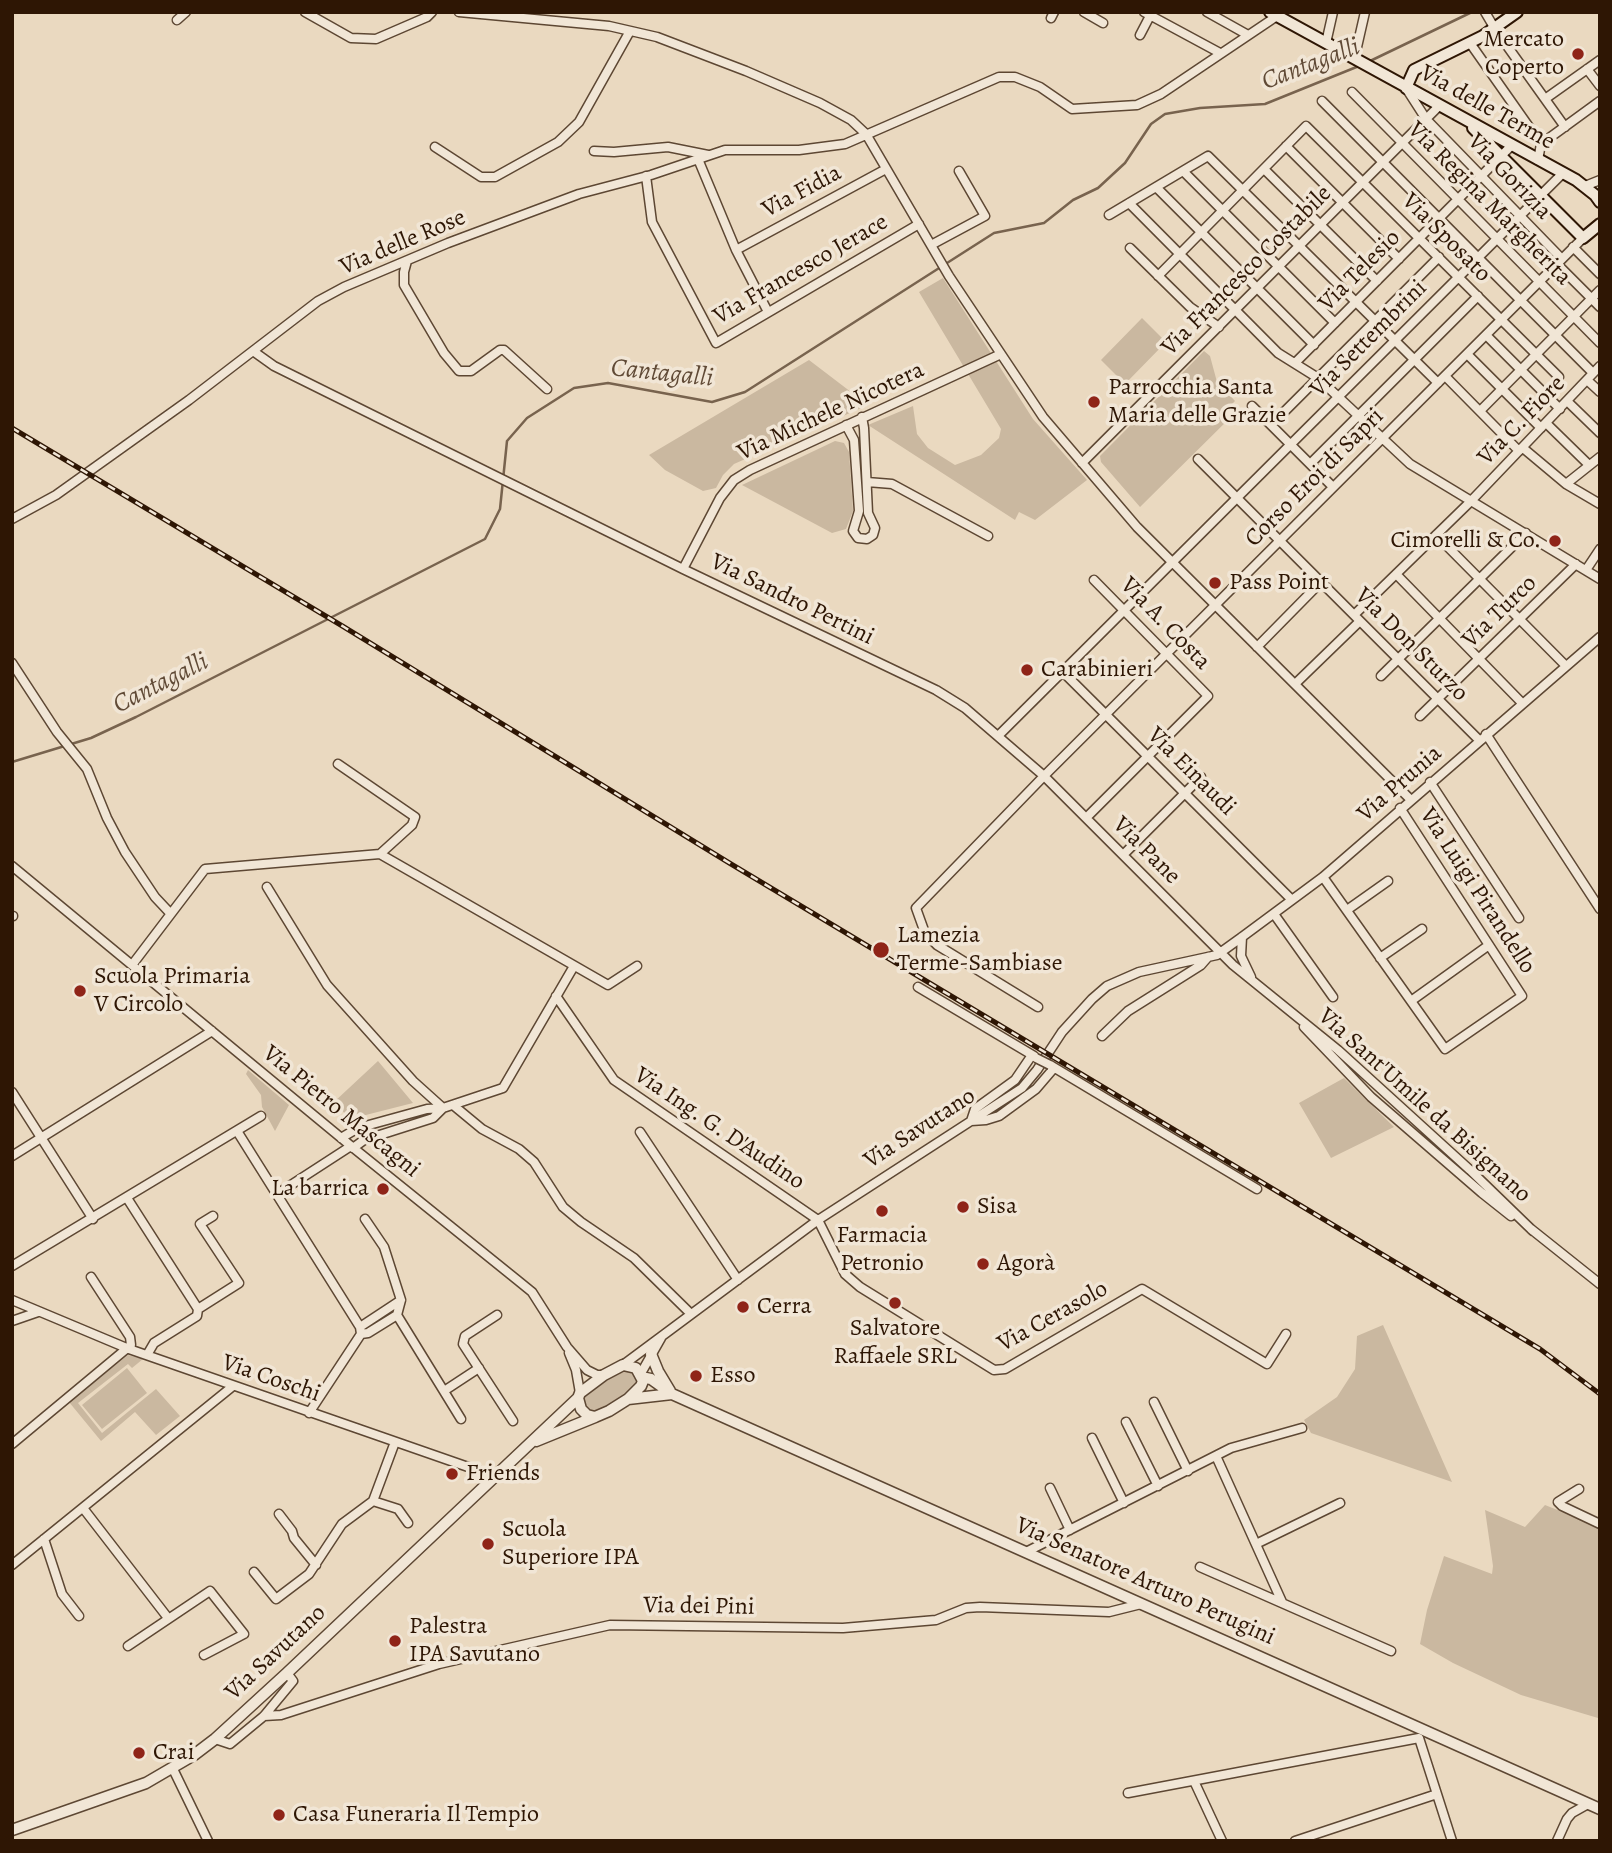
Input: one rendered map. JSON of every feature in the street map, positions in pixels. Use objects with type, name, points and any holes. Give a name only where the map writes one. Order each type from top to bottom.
[{"type":"main road","points":[[1406,88],[1414,70],[1470,43],[1517,12]]},
{"type":"main road","points":[[1273,14],[1339,50]]},
{"type":"main road","name":"Via delle Terme","points":[[1339,50],[1581,183],[1600,202]]},
{"type":"main road","points":[[1464,119],[1583,238],[1600,224]]},
{"type":"street","points":[[177,20],[186,12]]},
{"type":"street","points":[[306,12],[351,38],[376,39],[427,17],[432,12]]},
{"type":"street","points":[[459,12],[585,23],[657,37],[820,103],[851,120],[866,134],[949,276],[1042,417],[1137,527],[1410,799]]},
{"type":"street","points":[[1084,12],[1103,23]]},
{"type":"street","points":[[1207,12],[1248,35]]},
{"type":"street","points":[[1326,43],[1333,12]]},
{"type":"street","points":[[1339,50],[1343,47],[1357,47],[1365,12]]},
{"type":"street","points":[[1140,36],[1149,13],[1220,53]]},
{"type":"street","points":[[1486,13],[1494,29],[1565,127]]},
{"type":"street","name":"Via delle Rose","points":[[12,519],[56,495],[189,400],[318,301],[407,261],[579,194],[725,150],[799,150],[845,144],[999,77],[1015,77],[1040,87],[1072,109],[1137,105],[1161,94],[1248,35],[1273,14]]},
{"type":"street","points":[[435,147],[481,177],[495,177],[558,142],[579,122],[630,31]]},
{"type":"street","points":[[1470,43],[1541,144]]},
{"type":"street","points":[[1545,99],[1600,60]]},
{"type":"street","points":[[1587,69],[1600,86]]},
{"type":"street","name":"Via Gorizia","points":[[1406,88],[1426,119],[1520,216],[1600,307]]},
{"type":"street","name":"Via Regina Margherita","points":[[1352,92],[1600,342]]},
{"type":"street","points":[[1322,101],[1593,373],[1600,392]]},
{"type":"street","points":[[1538,160],[1541,144],[1600,102]]},
{"type":"street","name":"Via Francesco Costabile","points":[[1082,463],[1439,106]]},
{"type":"street","name":"Via Sposato","points":[[1286,146],[1307,126],[1559,377]]},
{"type":"street","points":[[1158,276],[1286,146],[1399,259]]},
{"type":"street","name":"Via Telesio","points":[[1295,363],[1511,146]]},
{"type":"street","points":[[594,151],[668,147],[710,155]]},
{"type":"street","points":[[1109,215],[1208,156],[1438,383]]},
{"type":"street","points":[[698,159],[736,250],[768,312]]},
{"type":"street","name":"Via Fidia","points":[[736,250],[887,169]]},
{"type":"street","points":[[1264,169],[1377,281]]},
{"type":"street","points":[[933,249],[985,216],[960,171]]},
{"type":"street","points":[[1183,171],[1335,323]]},
{"type":"street","name":"Via Settembrini","points":[[998,736],[1563,173]]},
{"type":"street","name":"Via Francesco Jerace","points":[[646,176],[652,222],[716,343],[919,224]]},
{"type":"street","points":[[1581,183],[1600,180]]},
{"type":"street","points":[[1156,187],[1314,345]]},
{"type":"street","points":[[1129,203],[1278,353],[1318,378],[1410,464],[1600,579]]},
{"type":"street","name":"Corso Eroi di Sapri","points":[[1038,1007],[937,945],[925,933],[916,908],[1105,714],[1583,238]]},
{"type":"street","points":[[1573,247],[1600,274]]},
{"type":"street","points":[[1130,248],[1190,307],[1219,327]]},
{"type":"street","points":[[1271,425],[1439,257]]},
{"type":"street","points":[[407,261],[404,285],[444,353],[459,371],[471,372],[500,350],[504,350],[547,389]]},
{"type":"street","points":[[1480,411],[1600,290]]},
{"type":"street","points":[[1310,464],[1478,296]]},
{"type":"street","points":[[1486,335],[1560,409]]},
{"type":"street","name":"Via Sandro Pertini","points":[[253,351],[274,366],[683,569],[936,690],[965,709],[1044,776]]},
{"type":"street","name":"Via Michele Nicotera","points":[[683,569],[720,498],[734,480],[862,417],[1001,354]]},
{"type":"street","points":[[1467,354],[1589,466]]},
{"type":"street","name":"Via C. Fiore","points":[[1295,684],[1396,574],[1471,501],[1593,373]]},
{"type":"street","points":[[1445,376],[1521,449],[1566,484],[1600,504]]},
{"type":"street","points":[[1567,401],[1600,433]]},
{"type":"street","points":[[1252,406],[1333,487]]},
{"type":"street","points":[[846,425],[854,440],[859,511],[853,531],[862,540],[871,537],[875,532],[868,513],[862,417]]},
{"type":"street","points":[[1566,484],[1600,457]]},
{"type":"street","name":"Via Don Sturzo","points":[[1198,459],[1438,699],[1482,737],[1600,909]]},
{"type":"street","points":[[867,482],[892,484],[988,537]]},
{"type":"street","points":[[1381,676],[1526,533]]},
{"type":"street","points":[[1436,536],[1565,665]]},
{"type":"street","points":[[1586,570],[1600,549]]},
{"type":"street","name":"Via Turco","points":[[1420,716],[1576,564]]},
{"type":"street","points":[[1396,574],[1522,703]]},
{"type":"street","name":"Via A. Costa","points":[[1094,580],[1208,696],[1147,756]]},
{"type":"street","points":[[1257,647],[1321,582]]},
{"type":"street","name":"Via Prunia","points":[[1208,957],[1220,953],[1323,877],[1600,637]]},
{"type":"street","points":[[12,663],[63,740],[87,769],[107,818],[125,852],[155,897],[170,913]]},
{"type":"street","name":"Via Einaudi","points":[[1063,672],[1292,900]]},
{"type":"street","points":[[1086,818],[1147,756]]},
{"type":"street","points":[[338,764],[415,817],[412,825],[380,854]]},
{"type":"street","name":"Via Pane","points":[[1044,776],[1220,953]]},
{"type":"street","points":[[1122,855],[1201,777]]},
{"type":"street","points":[[1430,782],[1520,918]]},
{"type":"street","name":"Via Luigi Pirandello","points":[[1400,808],[1522,996],[1445,1049],[1411,1001]]},
{"type":"street","points":[[132,965],[205,869],[380,854],[608,985],[637,966]]},
{"type":"street","name":"Via Pietro Mascagni","points":[[12,866],[532,1292],[567,1347]]},
{"type":"street","points":[[1323,877],[1411,1001],[1489,945]]},
{"type":"street","points":[[1347,910],[1388,881]]},
{"type":"street","points":[[267,887],[327,985],[414,1081],[443,1108]]},
{"type":"street","points":[[1274,914],[1333,997]]},
{"type":"street","points":[[1381,958],[1422,929]]},
{"type":"street","points":[[1191,960],[1201,954],[1204,947],[1198,931]]},
{"type":"street","points":[[1242,937],[1240,948],[1244,964],[1255,982]]},
{"type":"street","name":"Via Sant'Umile da Bisignano","points":[[1220,953],[1338,1050],[1533,1231]]},
{"type":"street","points":[[1102,1036],[1128,1011],[1201,965],[1208,957]]},
{"type":"street","name":"Via Savutano","points":[[12,1830],[146,1783],[173,1769],[215,1739],[604,1375],[623,1365],[818,1220],[1022,1088],[1062,1032],[1107,986],[1139,972],[1208,957]]},
{"type":"street","points":[[341,1138],[358,1128],[427,1109],[443,1108],[503,1088],[574,967]]},
{"type":"street","points":[[918,987],[1257,1189]]},
{"type":"street","name":"Via Ing. G. D'Audino","points":[[556,996],[614,1080],[818,1220]]},
{"type":"street","name":"Via Sant'Umile da Bisignano","points":[[1288,1010],[1371,1097],[1482,1193],[1600,1284]]},
{"type":"street","points":[[12,1156],[212,1031]]},
{"type":"street","points":[[1034,1056],[1014,1080],[975,1109],[971,1121],[999,1116],[1036,1089],[1052,1066]]},
{"type":"street","points":[[12,1092],[93,1219]]},
{"type":"street","points":[[453,1105],[482,1129],[519,1149],[534,1162],[563,1207],[634,1258],[691,1314]]},
{"type":"street","points":[[276,1194],[364,1140],[433,1118],[443,1108]]},
{"type":"street","points":[[14,1267],[261,1116]]},
{"type":"street","points":[[237,1131],[360,1330],[368,1333],[397,1315],[401,1300],[384,1247],[365,1219]]},
{"type":"street","points":[[640,1132],[737,1280]]},
{"type":"street","points":[[127,1198],[198,1309],[197,1316],[154,1343],[147,1356]]},
{"type":"street","points":[[198,1309],[239,1283],[200,1224],[213,1216]]},
{"type":"street","name":"Via Cerasolo","points":[[818,1220],[845,1275],[994,1370],[1005,1369],[1142,1289],[1266,1364],[1286,1334]]},
{"type":"street","points":[[12,1444],[131,1345],[130,1337],[91,1277]]},
{"type":"street","name":"Via Coschi","points":[[12,1300],[147,1356],[494,1476]]},
{"type":"street","points":[[309,1413],[360,1330],[401,1300]]},
{"type":"street","points":[[12,1321],[38,1312]]},
{"type":"street","points":[[397,1315],[461,1419]]},
{"type":"street","points":[[497,1315],[463,1339],[513,1421]]},
{"type":"street","points":[[529,1443],[595,1417],[628,1399],[641,1387],[641,1376],[664,1332]]},
{"type":"street","points":[[567,1347],[587,1370],[604,1375]]},
{"type":"street","points":[[567,1347],[576,1370],[581,1409],[587,1415],[595,1417]]},
{"type":"street","points":[[628,1399],[672,1394],[651,1354]]},
{"type":"street","name":"Via Senatore Arturo Perugini","points":[[623,1365],[636,1368],[641,1376],[672,1394],[1141,1604],[1422,1734],[1600,1809]]},
{"type":"street","points":[[444,1391],[479,1368]]},
{"type":"street","points":[[12,1565],[233,1386]]},
{"type":"street","points":[[1154,1402],[1188,1471]]},
{"type":"street","points":[[1126,1422],[1158,1486]]},
{"type":"street","points":[[1026,1552],[1231,1448],[1302,1428]]},
{"type":"street","points":[[1092,1438],[1124,1503]]},
{"type":"street","points":[[254,1572],[276,1599],[310,1574],[342,1524],[373,1500],[395,1442]]},
{"type":"street","points":[[1216,1457],[1282,1602]]},
{"type":"street","points":[[1050,1488],[1070,1530]]},
{"type":"street","points":[[1579,1489],[1558,1502],[1600,1524]]},
{"type":"street","points":[[373,1500],[398,1509],[408,1523]]},
{"type":"street","points":[[1256,1544],[1340,1503]]},
{"type":"street","points":[[83,1508],[168,1618]]},
{"type":"street","points":[[279,1514],[292,1531],[293,1538],[316,1565]]},
{"type":"street","points":[[44,1539],[62,1594],[79,1616]]},
{"type":"street","points":[[1200,1567],[1391,1651]]},
{"type":"street","points":[[128,1646],[210,1591],[244,1634],[204,1655]]},
{"type":"street","name":"Via dei Pini","points":[[264,1716],[281,1715],[439,1664],[610,1625],[844,1628],[936,1620],[966,1608],[980,1606],[1109,1612],[1141,1604]]},
{"type":"street","points":[[215,1739],[230,1744],[264,1716],[293,1681],[287,1672]]},
{"type":"street","points":[[1128,1793],[1422,1734],[1452,1841]]},
{"type":"street","points":[[173,1769],[208,1841]]},
{"type":"street","points":[[1194,1781],[1222,1841]]},
{"type":"street","points":[[1295,1841],[1437,1794]]},
{"type":"street","points":[[1557,1841],[1572,1813],[1588,1804]]},
{"type":"shaded area","points":[[943,278],[1033,419],[1087,480],[1035,520],[1019,512],[1015,520],[868,425],[913,406],[917,434],[928,448],[955,465],[981,455],[999,438],[1001,429],[919,292]]},
{"type":"shaded area","points":[[1142,318],[1166,342],[1125,384],[1101,360]]},
{"type":"shaded area","points":[[1204,351],[1210,356],[1217,382],[1235,401],[1232,404],[1238,410],[1140,507],[1101,462],[1100,456]]},
{"type":"shaded area","points":[[809,360],[868,405],[734,464],[723,475],[716,488],[703,491],[665,470],[649,455]]},
{"type":"shaded area","points":[[835,441],[844,443],[849,452],[853,511],[846,529],[832,533],[742,485]]},
{"type":"shaded area","points":[[378,1061],[413,1103],[350,1119],[334,1102]]},
{"type":"shaded area","points":[[248,1070],[289,1105],[275,1131],[262,1107],[261,1095],[246,1074]]},
{"type":"shaded area","points":[[1344,1078],[1394,1127],[1331,1158],[1299,1103]]},
{"type":"shaded area","points":[[1383,1325],[1452,1482],[1311,1433],[1304,1420],[1337,1397],[1355,1369],[1357,1336]]},
{"type":"shaded area","points":[[128,1355],[143,1359],[132,1368],[128,1364],[78,1403],[102,1433],[156,1389],[180,1416],[156,1435],[135,1412],[101,1441],[69,1402]]},
{"type":"shaded area","points":[[127,1368],[147,1393],[102,1429],[82,1405]]},
{"type":"shaded area","points":[[634,1372],[637,1378],[637,1383],[628,1394],[599,1411],[587,1410],[583,1406],[585,1395],[617,1374]]},
{"type":"shaded area","points":[[1545,1505],[1600,1527],[1598,1718],[1521,1695],[1420,1644],[1427,1610],[1444,1556],[1492,1574],[1485,1510],[1525,1527]]},
{"type":"waterway","name":"Cantagalli","points":[[1368,62],[1472,12]]},
{"type":"waterway","name":"Cantagalli","points":[[12,762],[91,738],[136,717],[485,539],[500,509],[507,441],[527,418],[574,388],[608,383],[712,402],[745,392],[994,233],[1044,223],[1073,200],[1098,188],[1125,163],[1151,124],[1165,114],[1200,108],[1265,104],[1359,66]]},
{"type":"railway","points":[[12,428],[731,864],[1540,1349],[1600,1394]]},
{"type":"place","name":"Mercato Coperto","points":[[1578,54]]},
{"type":"place","name":"Parrocchia Santa Maria delle Grazie","points":[[1094,402]]},
{"type":"place","name":"Cimorelli & Co.","points":[[1555,541]]},
{"type":"place","name":"Pass Point","points":[[1215,583]]},
{"type":"place","name":"Carabinieri","points":[[1027,670]]},
{"type":"place","name":"Lamezia Terme-Sambiase","points":[[881,950]]},
{"type":"place","name":"Scuola Primaria V Circolo","points":[[80,991]]},
{"type":"place","name":"La barrica","points":[[383,1189]]},
{"type":"place","name":"Sisa","points":[[963,1207]]},
{"type":"place","name":"Farmacia Petronio","points":[[882,1211]]},
{"type":"place","name":"Agorà","points":[[983,1264]]},
{"type":"place","name":"Salvatore Raffaele SRL","points":[[895,1303]]},
{"type":"place","name":"Cerra","points":[[743,1307]]},
{"type":"place","name":"Esso","points":[[696,1376]]},
{"type":"place","name":"Friends","points":[[452,1474]]},
{"type":"place","name":"Scuola Superiore IPA","points":[[488,1544]]},
{"type":"place","name":"Palestra IPA Savutano","points":[[395,1641]]},
{"type":"place","name":"Crai","points":[[139,1753]]},
{"type":"place","name":"Casa Funeraria Il Tempio","points":[[279,1815]]}]
